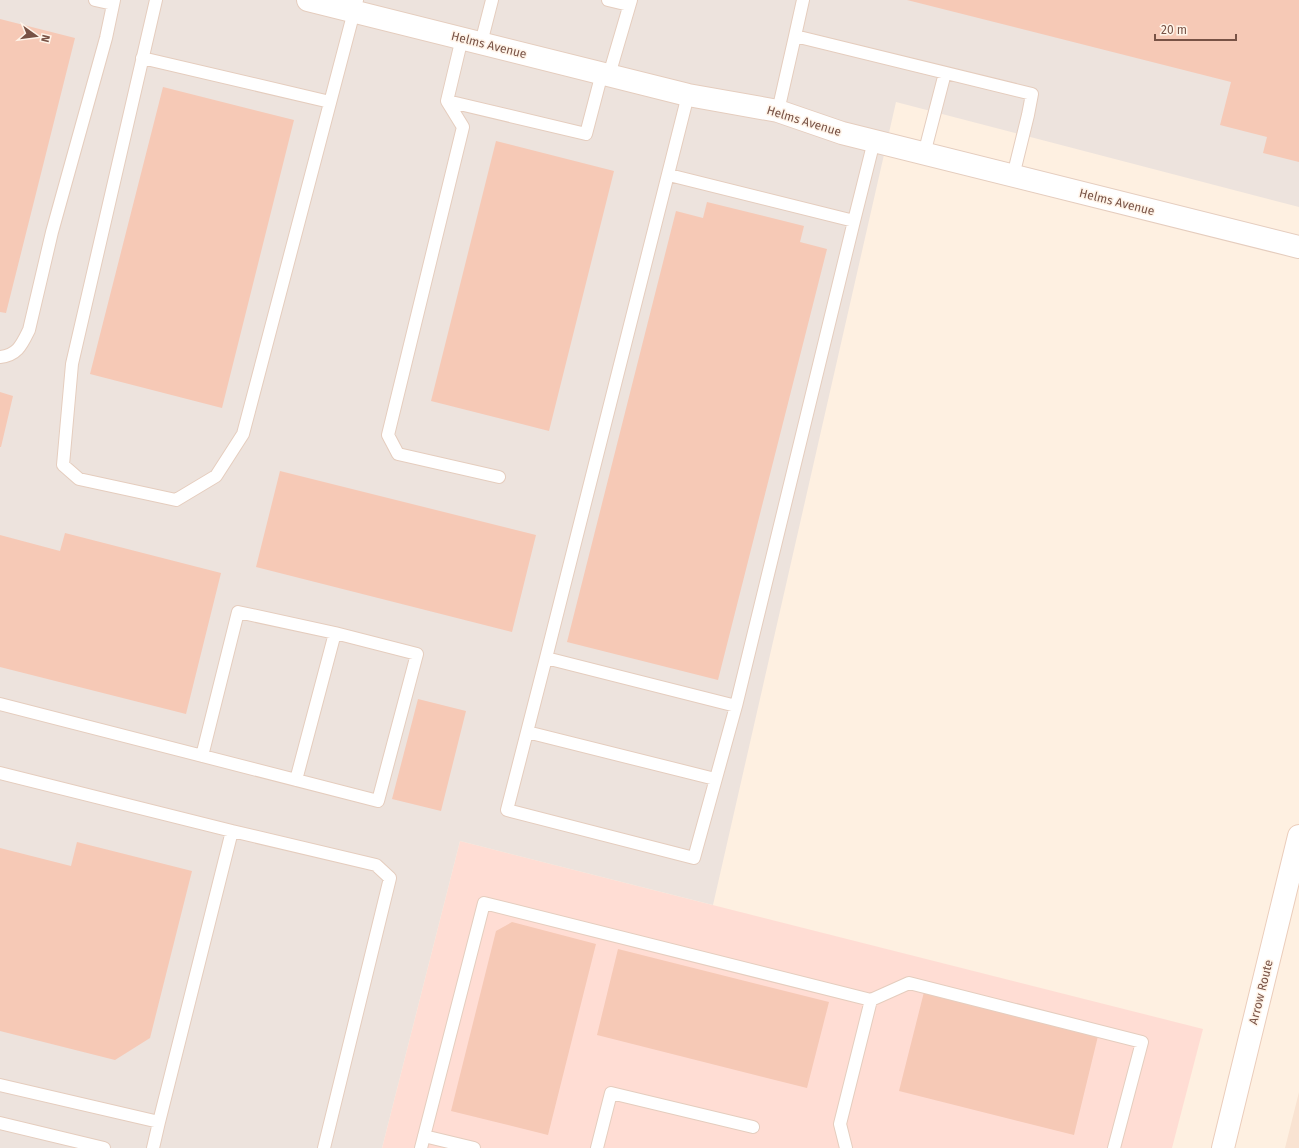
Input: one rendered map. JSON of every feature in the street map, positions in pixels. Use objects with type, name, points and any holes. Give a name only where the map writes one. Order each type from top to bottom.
[{"type":"street","name":"Helms Avenue","points":[[308,0],[355,6],[472,41],[688,95],[778,111],[842,133],[1299,247]]},
{"type":"street","name":"Arrow Route","points":[[1223,1148],[1299,836]]},
{"type":"lane","points":[[0,357],[13,354],[24,341],[29,330],[52,232],[106,38],[113,2],[95,0]]},
{"type":"lane","points":[[156,0],[72,364],[63,465],[79,479],[176,500],[216,476],[243,434],[355,6]]},
{"type":"lane","points":[[447,101],[472,41],[492,0]]},
{"type":"lane","points":[[447,101],[586,134],[630,3],[608,0]]},
{"type":"lane","points":[[778,111],[803,0]]},
{"type":"lane","points":[[795,36],[1032,94],[1013,176]]},
{"type":"lane","points":[[142,58],[330,102]]},
{"type":"lane","points":[[924,154],[945,73]]},
{"type":"lane","points":[[688,95],[507,810],[694,858],[736,706],[874,141]]},
{"type":"lane","points":[[447,101],[463,127],[388,435],[398,454],[499,478]]},
{"type":"lane","points":[[668,175],[854,221]]},
{"type":"lane","points":[[0,704],[202,756],[378,801],[417,654],[335,633],[238,612],[202,756]]},
{"type":"lane","points":[[296,780],[335,633]]},
{"type":"lane","points":[[546,658],[736,706]]},
{"type":"lane","points":[[527,732],[716,779]]},
{"type":"lane","points":[[0,773],[376,865],[390,878],[324,1148]]},
{"type":"lane","points":[[153,1148],[232,831]]},
{"type":"lane","points":[[474,1148],[422,1142],[484,903],[871,1000],[909,983],[1142,1042],[1114,1148]]},
{"type":"lane","points":[[846,1148],[840,1124],[871,1000]]},
{"type":"lane","points":[[0,1085],[159,1122]]},
{"type":"lane","points":[[597,1148],[611,1093],[753,1128]]},
{"type":"lane","points":[[0,1122],[103,1148]]},
{"type":"shaded area","points":[[0,0],[1299,0],[1299,207],[896,102],[713,905],[460,841],[382,1148],[0,1148]]},
{"type":"shaded area","points":[[460,841],[1203,1029],[1172,1148],[382,1148]]},
{"type":"shaded area","points":[[1299,1092],[1299,1148],[1285,1148]]},
{"type":"building","points":[[907,0],[1299,0],[1299,162],[1263,153],[1267,137],[1220,125],[1231,82]]},
{"type":"building","points":[[0,19],[75,38],[6,313],[0,312]]},
{"type":"building","points":[[163,87],[294,120],[222,408],[90,374]]},
{"type":"building","points":[[496,141],[614,171],[549,431],[431,401]]},
{"type":"building","points":[[707,202],[804,226],[800,242],[827,249],[718,680],[567,642],[676,211],[703,218]]},
{"type":"building","points":[[0,392],[13,396],[1,447],[0,447]]},
{"type":"building","points":[[280,471],[536,535],[512,632],[256,567]]},
{"type":"building","points":[[65,533],[221,573],[186,714],[0,667],[0,535],[60,551]]},
{"type":"building","points":[[418,699],[466,711],[441,811],[392,799]]},
{"type":"building","points":[[77,842],[192,871],[150,1038],[115,1060],[0,1031],[0,848],[71,866]]},
{"type":"building","points":[[512,922],[596,944],[548,1135],[451,1111],[496,931]]},
{"type":"building","points":[[618,949],[829,1002],[807,1088],[597,1035]]},
{"type":"building","points":[[924,992],[1098,1036],[1074,1135],[899,1091]]}]
